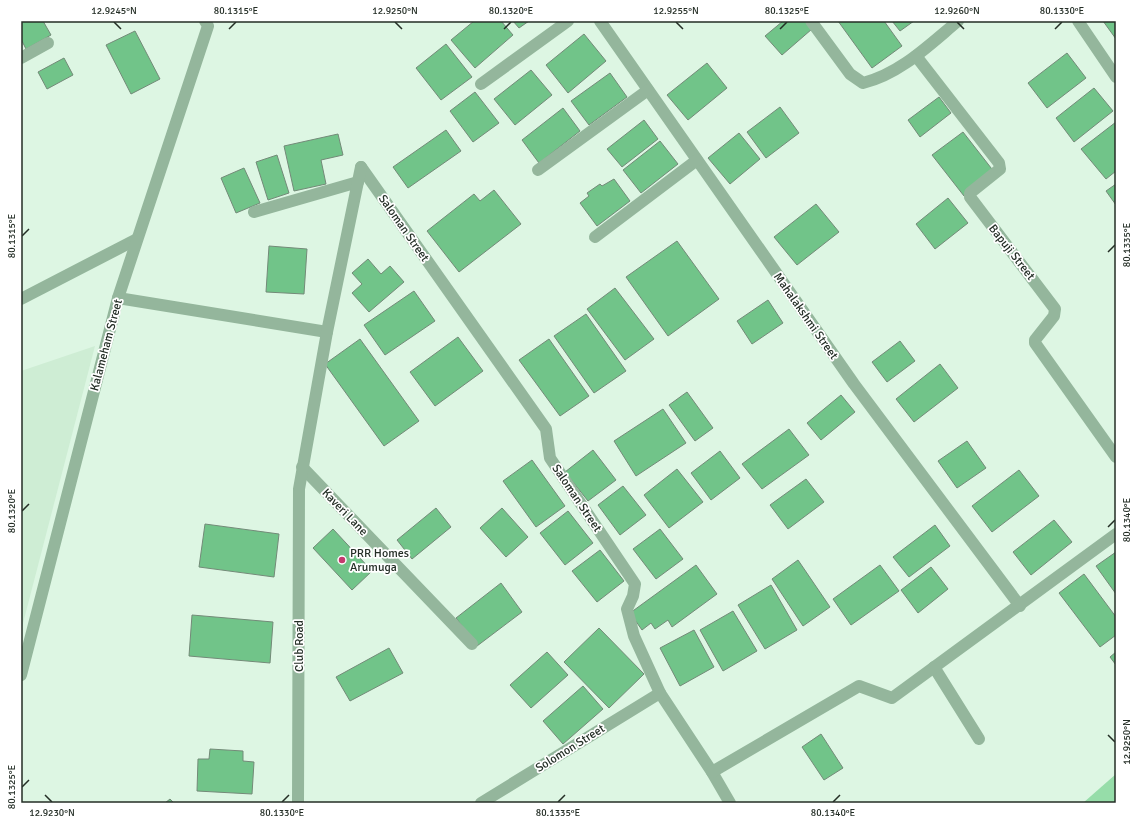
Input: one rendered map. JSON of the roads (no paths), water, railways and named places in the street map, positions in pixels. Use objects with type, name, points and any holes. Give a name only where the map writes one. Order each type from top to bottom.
[{"type":"street","name":"Kalameham Street","points":[[21,676],[118,298],[208,26],[205,21]]},
{"type":"street","points":[[481,84],[568,21]]},
{"type":"street","name":"Mahalakshmi Street","points":[[600,21],[854,384],[1020,606]]},
{"type":"street","points":[[811,21],[850,74],[863,83],[880,79],[916,56],[958,21]]},
{"type":"street","points":[[1078,21],[1116,77]]},
{"type":"street","points":[[21,58],[48,43]]},
{"type":"street","name":"Bapuji Street","points":[[916,56],[999,163],[1000,169],[970,194],[970,197],[1053,305],[1055,312],[1054,316],[1035,340],[1036,345],[1116,457]]},
{"type":"street","points":[[538,170],[648,90]]},
{"type":"street","points":[[595,237],[697,160]]},
{"type":"street","name":"Club Road","points":[[298,803],[299,489],[327,332],[361,167]]},
{"type":"street","name":"Saloman Street","points":[[361,167],[546,429],[550,458],[635,584],[633,596],[628,609],[634,636],[660,693],[712,772],[730,803]]},
{"type":"street","points":[[254,212],[358,182]]},
{"type":"street","points":[[21,299],[137,239]]},
{"type":"street","points":[[118,298],[327,332]]},
{"type":"street","name":"Kaveri Lane","points":[[302,467],[472,644]]},
{"type":"street","points":[[712,772],[860,686],[892,698],[1020,606],[1116,534]]},
{"type":"street","points":[[934,668],[979,739]]},
{"type":"street","name":"Solomon Street","points":[[481,803],[660,693]]},
{"type":"place","name":"PRR Homes Arumuga","points":[[342,560]]}]
